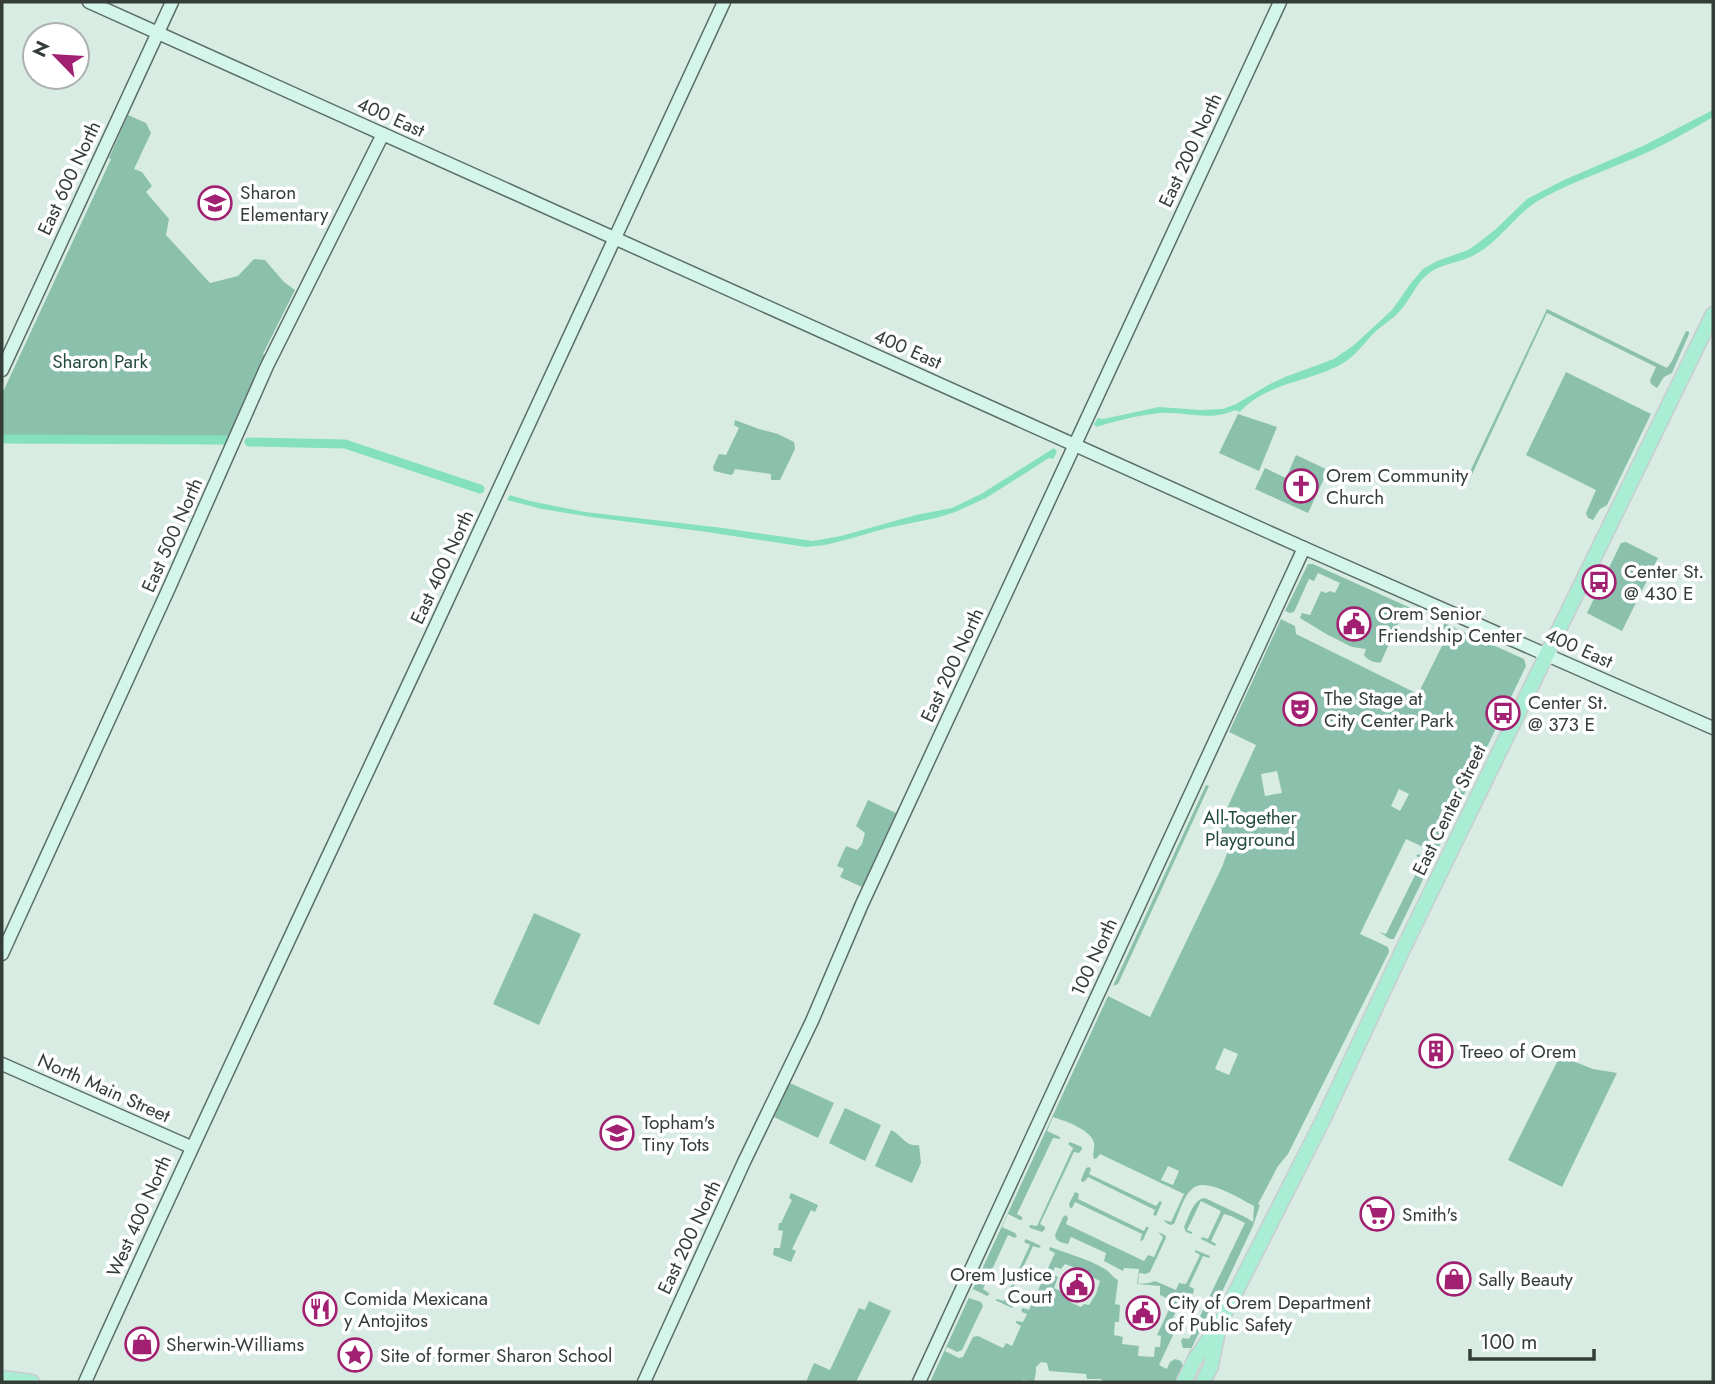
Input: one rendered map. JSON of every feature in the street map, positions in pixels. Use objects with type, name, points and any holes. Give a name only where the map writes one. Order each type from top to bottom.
[{"type":"main road","name":"East Center Street","points":[[1184,1382],[1194,1361],[1220,1323],[1323,1120],[1404,947],[1713,314]]},
{"type":"main road","name":"East Center Street","points":[[1203,1382],[1211,1366],[1220,1323]]},
{"type":"main road","points":[[2,1378],[32,1382]]},
{"type":"street","name":"400 East","points":[[89,2],[1304,548],[1713,728]]},
{"type":"street","name":"East 600 North","points":[[2,370],[172,2]]},
{"type":"street","name":"East 400 North","points":[[191,1147],[724,2]]},
{"type":"street","name":"East 200 North","points":[[644,1382],[1279,2]]},
{"type":"street","name":"East 500 North","points":[[2,954],[267,366],[383,134]]},
{"type":"street","name":"100 North","points":[[919,1382],[1304,548]]},
{"type":"street","name":"North Main Street","points":[[2,1064],[191,1147]]},
{"type":"street","name":"West 400 North","points":[[85,1382],[191,1147]]},
{"type":"green space","name":"Sharon Park","points":[[128,115],[146,123],[151,133],[134,169],[142,172],[152,186],[146,192],[169,219],[166,235],[210,283],[238,276],[254,259],[265,260],[284,282],[295,290],[263,354],[266,357],[229,437],[2,437],[2,394],[111,159],[109,158]]},
{"type":"green space","points":[[1547,309],[1667,368],[1686,331],[1689,334],[1672,373],[1664,377],[1657,388],[1650,380],[1656,367],[1547,313],[1468,483],[1465,482]]},
{"type":"green space","points":[[1566,372],[1651,414],[1607,505],[1600,509],[1593,520],[1588,518],[1586,513],[1596,490],[1526,455]]},
{"type":"green space","points":[[1238,414],[1277,427],[1259,471],[1219,453]]},
{"type":"green space","points":[[735,420],[794,442],[795,449],[780,480],[771,480],[771,474],[735,469],[731,475],[714,471],[719,454],[726,455],[739,428],[734,425]]},
{"type":"green space","points":[[1296,455],[1328,470],[1308,513],[1255,489],[1265,468],[1286,478]]},
{"type":"green space","points":[[1626,542],[1658,558],[1622,631],[1587,613],[1621,543]]},
{"type":"green space","points":[[1308,564],[1413,609],[1408,618],[1401,617],[1381,662],[1367,658],[1364,655],[1366,649],[1352,647],[1300,618],[1302,613],[1310,615],[1321,591],[1335,593],[1340,583],[1318,573],[1314,581],[1309,579],[1294,612],[1285,611]]},
{"type":"green space","name":"All-Together Playground","points":[[1281,619],[1295,626],[1296,634],[1418,694],[1449,632],[1443,629],[1444,623],[1524,659],[1526,666],[1436,853],[1406,839],[1360,934],[1388,947],[1389,952],[1288,1154],[1278,1166],[1258,1204],[1260,1205],[1253,1226],[1185,1362],[1191,1348],[1183,1348],[1181,1341],[1183,1338],[1189,1339],[1245,1223],[1224,1214],[1211,1241],[1215,1246],[1201,1239],[1208,1239],[1221,1211],[1201,1201],[1187,1230],[1192,1234],[1186,1232],[1184,1227],[1194,1205],[1201,1199],[1205,1198],[1253,1222],[1254,1206],[1223,1190],[1198,1186],[1189,1192],[1174,1224],[1170,1225],[1164,1220],[1171,1222],[1184,1194],[1100,1154],[1094,1159],[1092,1138],[1076,1126],[1053,1117],[1047,1131],[1060,1139],[1053,1138],[1017,1214],[1022,1220],[1008,1214],[1002,1227],[1017,1236],[1015,1238],[1008,1235],[983,1289],[990,1294],[987,1296],[973,1289],[969,1298],[981,1302],[983,1306],[962,1350],[957,1352],[947,1347],[945,1351],[959,1358],[963,1357],[973,1337],[978,1336],[1003,1348],[1006,1343],[1012,1346],[1021,1326],[1016,1321],[1023,1322],[1027,1314],[1021,1310],[1029,1310],[1055,1253],[1049,1250],[1050,1247],[1099,1265],[1118,1280],[1115,1304],[1120,1305],[1119,1322],[1115,1322],[1114,1335],[1123,1337],[1122,1344],[1139,1346],[1138,1356],[1154,1357],[1155,1347],[1160,1347],[1161,1336],[1157,1335],[1173,1301],[1160,1295],[1160,1286],[1137,1284],[1139,1269],[1124,1268],[1123,1271],[1104,1261],[1106,1253],[1071,1237],[1068,1244],[1056,1239],[1055,1235],[1066,1215],[1066,1224],[1144,1261],[1148,1255],[1154,1257],[1163,1237],[1158,1232],[1165,1235],[1150,1272],[1139,1273],[1138,1284],[1155,1281],[1176,1290],[1179,1283],[1186,1284],[1200,1255],[1195,1250],[1210,1256],[1203,1256],[1189,1286],[1194,1289],[1193,1294],[1185,1293],[1168,1328],[1174,1333],[1159,1365],[1167,1369],[1175,1359],[1181,1361],[1183,1366],[1175,1382],[1113,1382],[1087,1379],[1086,1374],[1049,1371],[1047,1363],[1041,1362],[1036,1367],[1034,1382],[930,1382],[1108,996],[1150,1017],[1222,867],[1228,851],[1212,841],[1256,745],[1229,732]],"holes":[[[1296,703],[1310,705],[1302,722],[1291,713]],[[1277,771],[1282,793],[1265,796],[1261,774]],[[1399,789],[1409,794],[1400,811],[1391,806]],[[1224,1048],[1238,1054],[1229,1075],[1215,1069]],[[1168,1166],[1179,1171],[1173,1185],[1161,1180]],[[1065,1264],[1100,1281],[1089,1305],[1084,1304],[1081,1307],[1070,1302],[1069,1295],[1054,1288],[1058,1277],[1052,1274],[1055,1267],[1061,1269]]]},
{"type":"green space","points":[[1206,785],[1209,786],[1118,984],[1113,986]]},
{"type":"green space","points":[[868,800],[896,813],[862,887],[840,877],[844,869],[837,866],[846,846],[857,850],[862,844],[865,833],[856,826]]},
{"type":"green space","points":[[1418,854],[1432,861],[1394,939],[1390,939],[1379,932],[1386,934],[1423,859],[1416,856]]},
{"type":"green space","points":[[534,913],[581,934],[539,1025],[493,1004]]},
{"type":"green space","points":[[1560,1056],[1593,1069],[1617,1073],[1562,1187],[1508,1160]]},
{"type":"green space","points":[[790,1083],[834,1103],[818,1138],[774,1117]]},
{"type":"green space","points":[[845,1108],[881,1125],[865,1161],[829,1143]]},
{"type":"green space","points":[[891,1130],[907,1142],[919,1145],[921,1163],[912,1183],[875,1166]]},
{"type":"green space","points":[[1070,1142],[1082,1149],[1079,1153],[1074,1152],[1040,1224],[1045,1229],[1042,1232],[1030,1228],[1031,1225],[1037,1226],[1073,1148],[1068,1144]]},
{"type":"green space","points":[[1089,1167],[1089,1174],[1156,1206],[1162,1202],[1156,1216],[1153,1215],[1155,1210],[1088,1177],[1082,1182],[1086,1168]]},
{"type":"green space","points":[[1075,1192],[1079,1194],[1078,1199],[1144,1231],[1149,1227],[1143,1240],[1140,1241],[1142,1234],[1075,1202],[1070,1208],[1069,1204]]},
{"type":"green space","points":[[791,1193],[818,1205],[815,1212],[811,1210],[792,1249],[796,1251],[791,1262],[773,1255],[774,1248],[780,1248],[783,1231],[778,1230],[779,1223],[792,1200],[789,1198]]},
{"type":"green space","points":[[1026,1239],[1041,1246],[1033,1246],[1007,1302],[1012,1308],[995,1300],[1004,1301],[1030,1245],[1024,1242]]},
{"type":"green space","points":[[869,1301],[891,1311],[856,1382],[806,1382],[814,1363],[830,1370],[859,1308],[865,1310]]},
{"type":"shaded area","points":[[1713,110],[1713,117],[1664,144],[1541,199],[1485,248],[1470,257],[1433,270],[1423,278],[1396,315],[1374,333],[1353,356],[1337,367],[1264,393],[1240,412],[1235,410],[1207,416],[1160,413],[1096,427],[1094,424],[1098,418],[1159,407],[1223,409],[1285,377],[1334,359],[1354,345],[1392,310],[1423,269],[1477,244],[1527,199],[1643,146]]},
{"type":"shaded area","points":[[1054,448],[1057,452],[1053,459],[1049,458],[986,498],[955,512],[825,545],[806,547],[591,517],[507,500],[510,495],[585,512],[813,541],[952,508],[981,494]]},
{"type":"waterway","points":[[2,439],[225,440]]},
{"type":"waterway","points":[[249,442],[345,444],[480,489]]},
{"type":"place","name":"Sharon Elementary","points":[[215,203]]},
{"type":"place","name":"Orem Community Church","points":[[1301,486]]},
{"type":"place","name":"Center St. @ 430 E","points":[[1599,582]]},
{"type":"place","name":"Orem Senior Friendship Center","points":[[1354,624]]},
{"type":"place","name":"The Stage at City Center Park","points":[[1300,709]]},
{"type":"place","name":"Center St. @ 373 E","points":[[1503,713]]},
{"type":"place","name":"Treeo of Orem","points":[[1436,1051]]},
{"type":"place","name":"Topham's Tiny Tots","points":[[617,1133]]},
{"type":"place","name":"Smith's","points":[[1377,1214]]},
{"type":"place","name":"Sally Beauty","points":[[1454,1279]]},
{"type":"place","name":"Orem Justice Court","points":[[1077,1285]]},
{"type":"place","name":"Comida Mexicana y Antojitos","points":[[320,1309]]},
{"type":"place","name":"City of Orem Department of Public Safety","points":[[1143,1313]]},
{"type":"place","name":"Sherwin-Williams","points":[[142,1344]]},
{"type":"place","name":"Site of former Sharon School","points":[[355,1355]]}]
